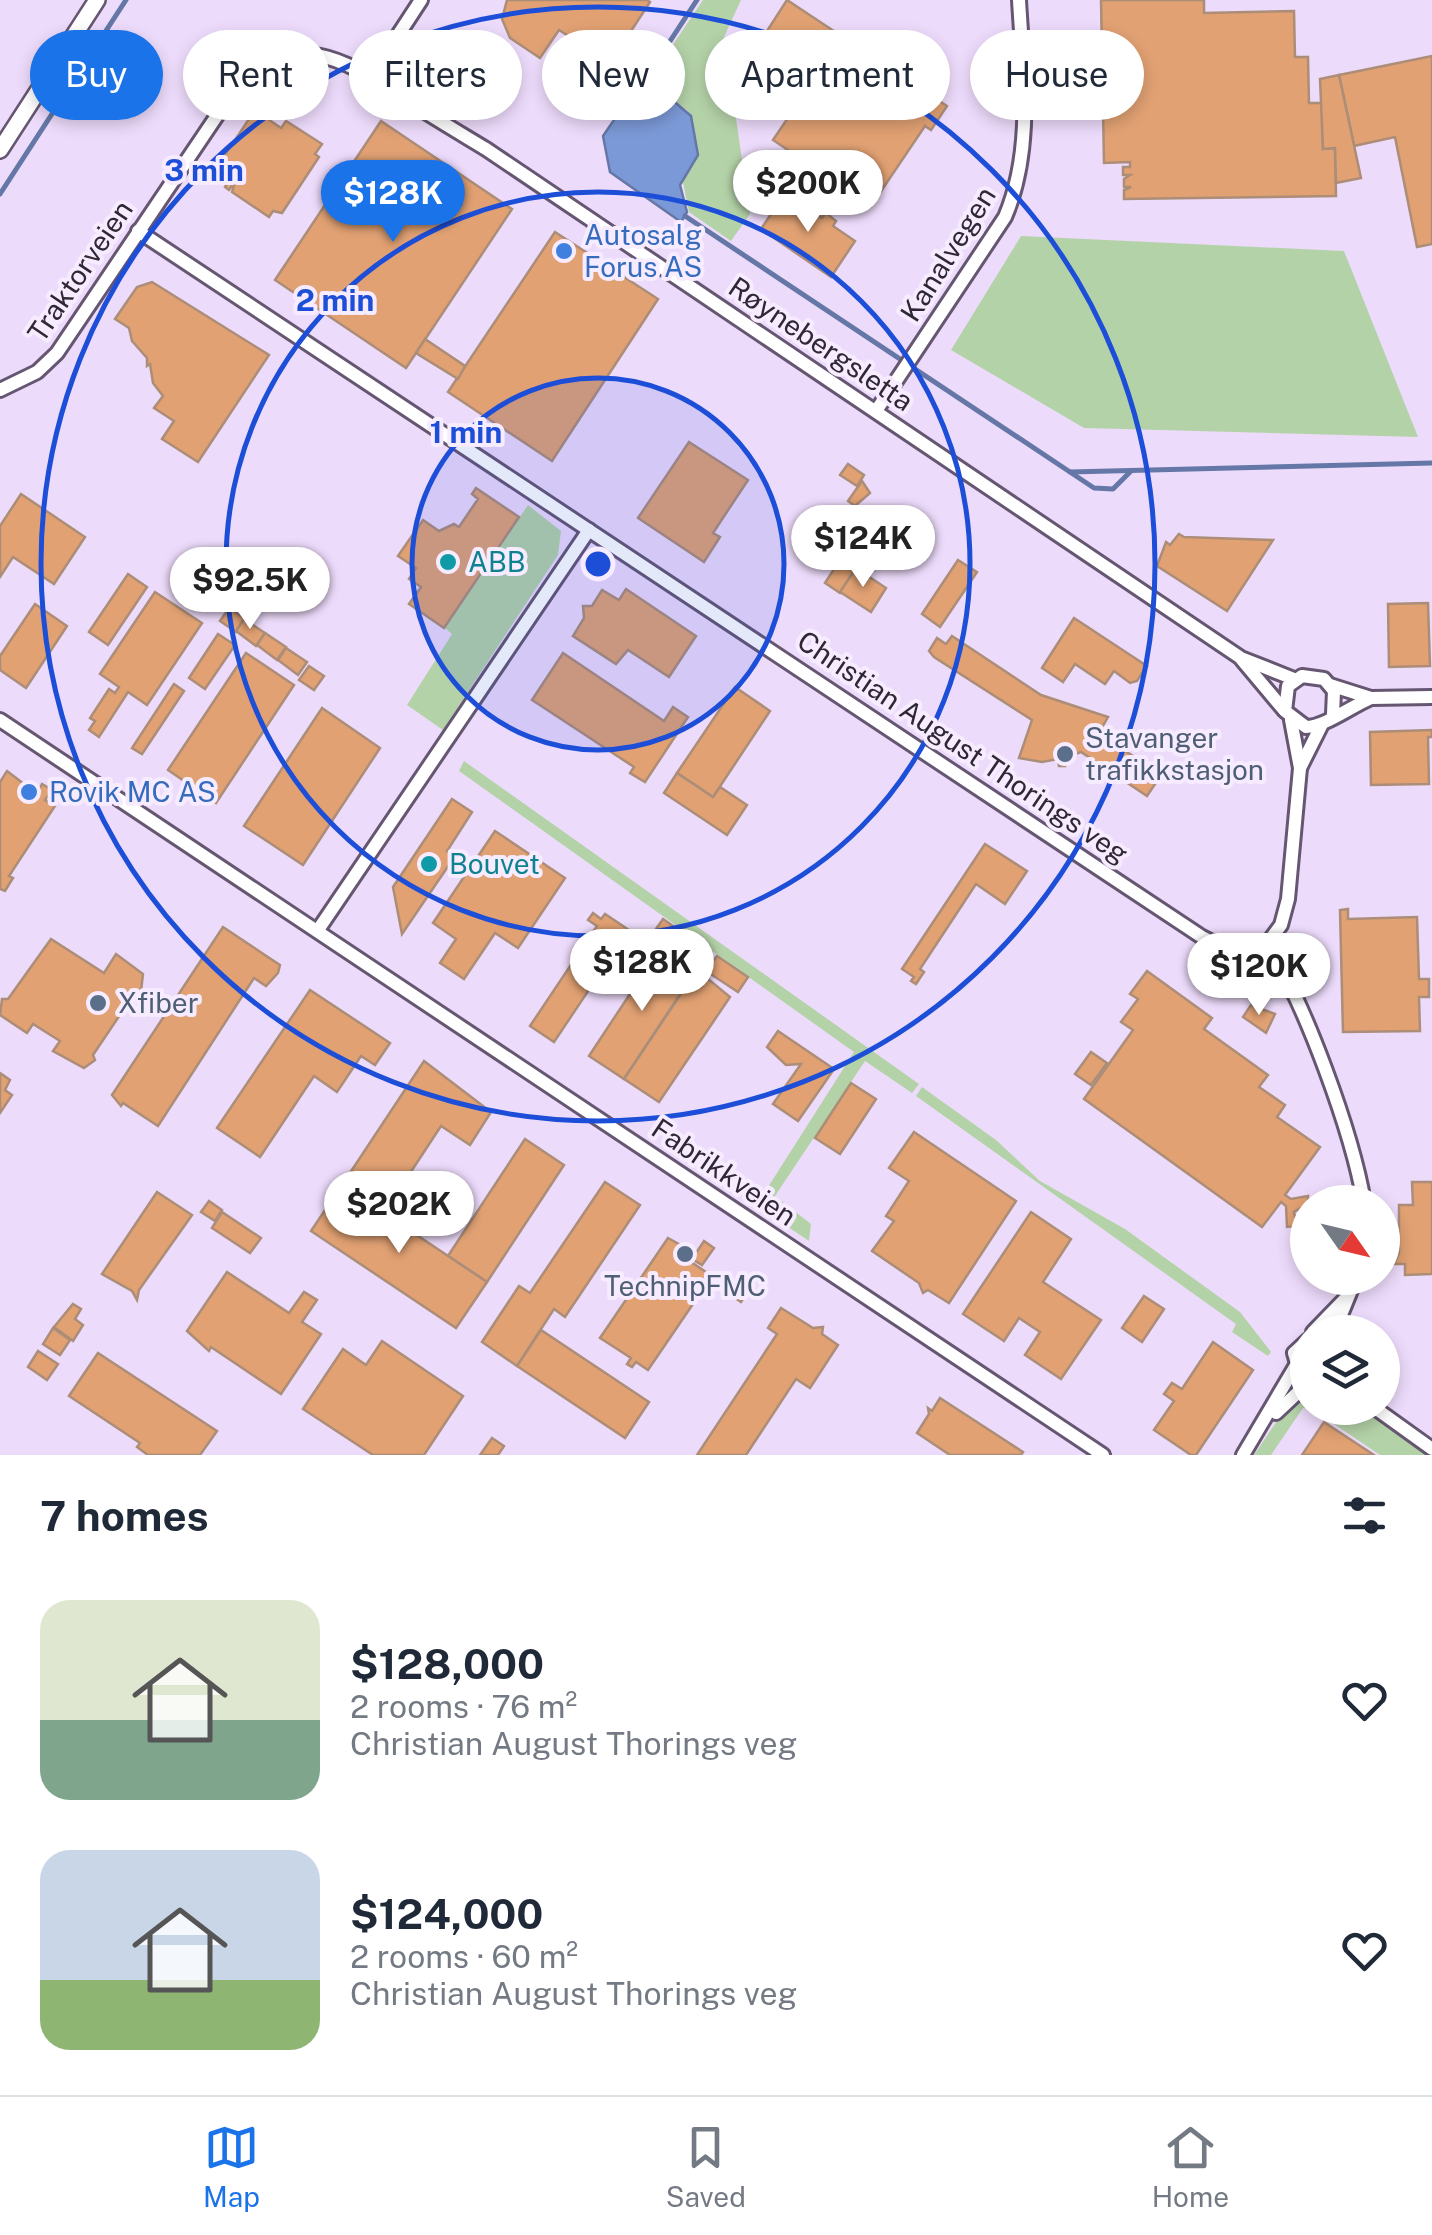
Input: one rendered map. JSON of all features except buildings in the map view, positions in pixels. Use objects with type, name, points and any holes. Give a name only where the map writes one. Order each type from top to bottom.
[{"type":"street","points":[[0,150],[97,0]]},
{"type":"street","points":[[401,30],[421,0]]},
{"type":"street","name":"Kanalvegen","points":[[876,411],[1005,216],[1017,188],[1024,132],[1019,0]]},
{"type":"street","name":"Traktorveien","points":[[0,390],[48,364],[234,89],[253,68],[307,54],[349,63]]},
{"type":"street","points":[[0,139],[22,114]]},
{"type":"street","name":"Røynebergsletta","points":[[440,120],[1240,658],[1294,680]]},
{"type":"street","name":"Christian August Thorings veg","points":[[138,231],[1202,938],[1235,950],[1267,944]]},
{"type":"street","points":[[318,930],[589,530]]},
{"type":"street","name":"Røynebergsletta","points":[[1240,658],[1288,716]]},
{"type":"street","points":[[1359,1185],[1345,1132],[1291,983],[1267,944],[1281,925],[1288,900],[1300,768],[1284,693],[1294,680],[1310,675],[1371,698],[1432,697]]},
{"type":"street","points":[[1300,768],[1336,699],[1330,685]]},
{"type":"street","points":[[1288,716],[1306,727],[1371,698]]},
{"type":"street","name":"Fabrikkveien","points":[[0,720],[1103,1455]]},
{"type":"street","points":[[1330,1315],[1349,1295]]},
{"type":"street","points":[[1243,1455],[1290,1377]]},
{"type":"street","points":[[1260,1430],[1290,1399]]},
{"type":"street","points":[[1399,1425],[1432,1448]]},
{"type":"green space","points":[[703,0],[741,0],[727,30],[705,30],[705,120],[736,120],[750,214],[731,241],[689,212],[683,182],[696,159],[685,109],[683,30]]},
{"type":"green space","points":[[1021,236],[1344,251],[1418,437],[1084,428],[951,350]]},
{"type":"green space","points":[[528,505],[561,531],[558,555],[443,730],[407,705],[452,634],[445,628]]},
{"type":"green space","points":[[464,761],[919,1084],[912,1093],[865,1061],[775,1196],[811,1224],[809,1241],[730,1188],[731,1180],[761,1198],[854,1052],[459,771]]},
{"type":"green space","points":[[922,1087],[996,1140],[1040,1181],[1125,1229],[1240,1312],[1271,1352],[1268,1356],[1232,1332],[1236,1324],[916,1096]]},
{"type":"green space","points":[[1290,1407],[1291,1425],[1271,1455],[1254,1455]]},
{"type":"green space","points":[[1335,1425],[1386,1425],[1428,1455],[1380,1455]]},
{"type":"water","points":[[685,111],[691,116],[698,155],[680,185],[687,212],[681,222],[610,172],[603,136],[614,120],[685,120]]},
{"type":"waterway","points":[[0,194],[126,0]]},
{"type":"waterway","points":[[677,30],[697,0]]},
{"type":"waterway","points":[[685,216],[1070,472],[1432,463]]},
{"type":"waterway","points":[[1070,472],[1094,488],[1113,489],[1131,471]]},
{"type":"place","name":"Autosalg Forus AS","points":[[564,251]]},
{"type":"place","name":"ABB","points":[[448,562]]},
{"type":"place","name":"Stavanger trafikkstasjon","points":[[1065,754]]},
{"type":"place","name":"Rovik MC AS","points":[[29,792]]},
{"type":"place","name":"Bouvet","points":[[429,864]]},
{"type":"place","name":"Xfiber","points":[[98,1003]]},
{"type":"place","name":"TechnipFMC","points":[[685,1254]]}]
